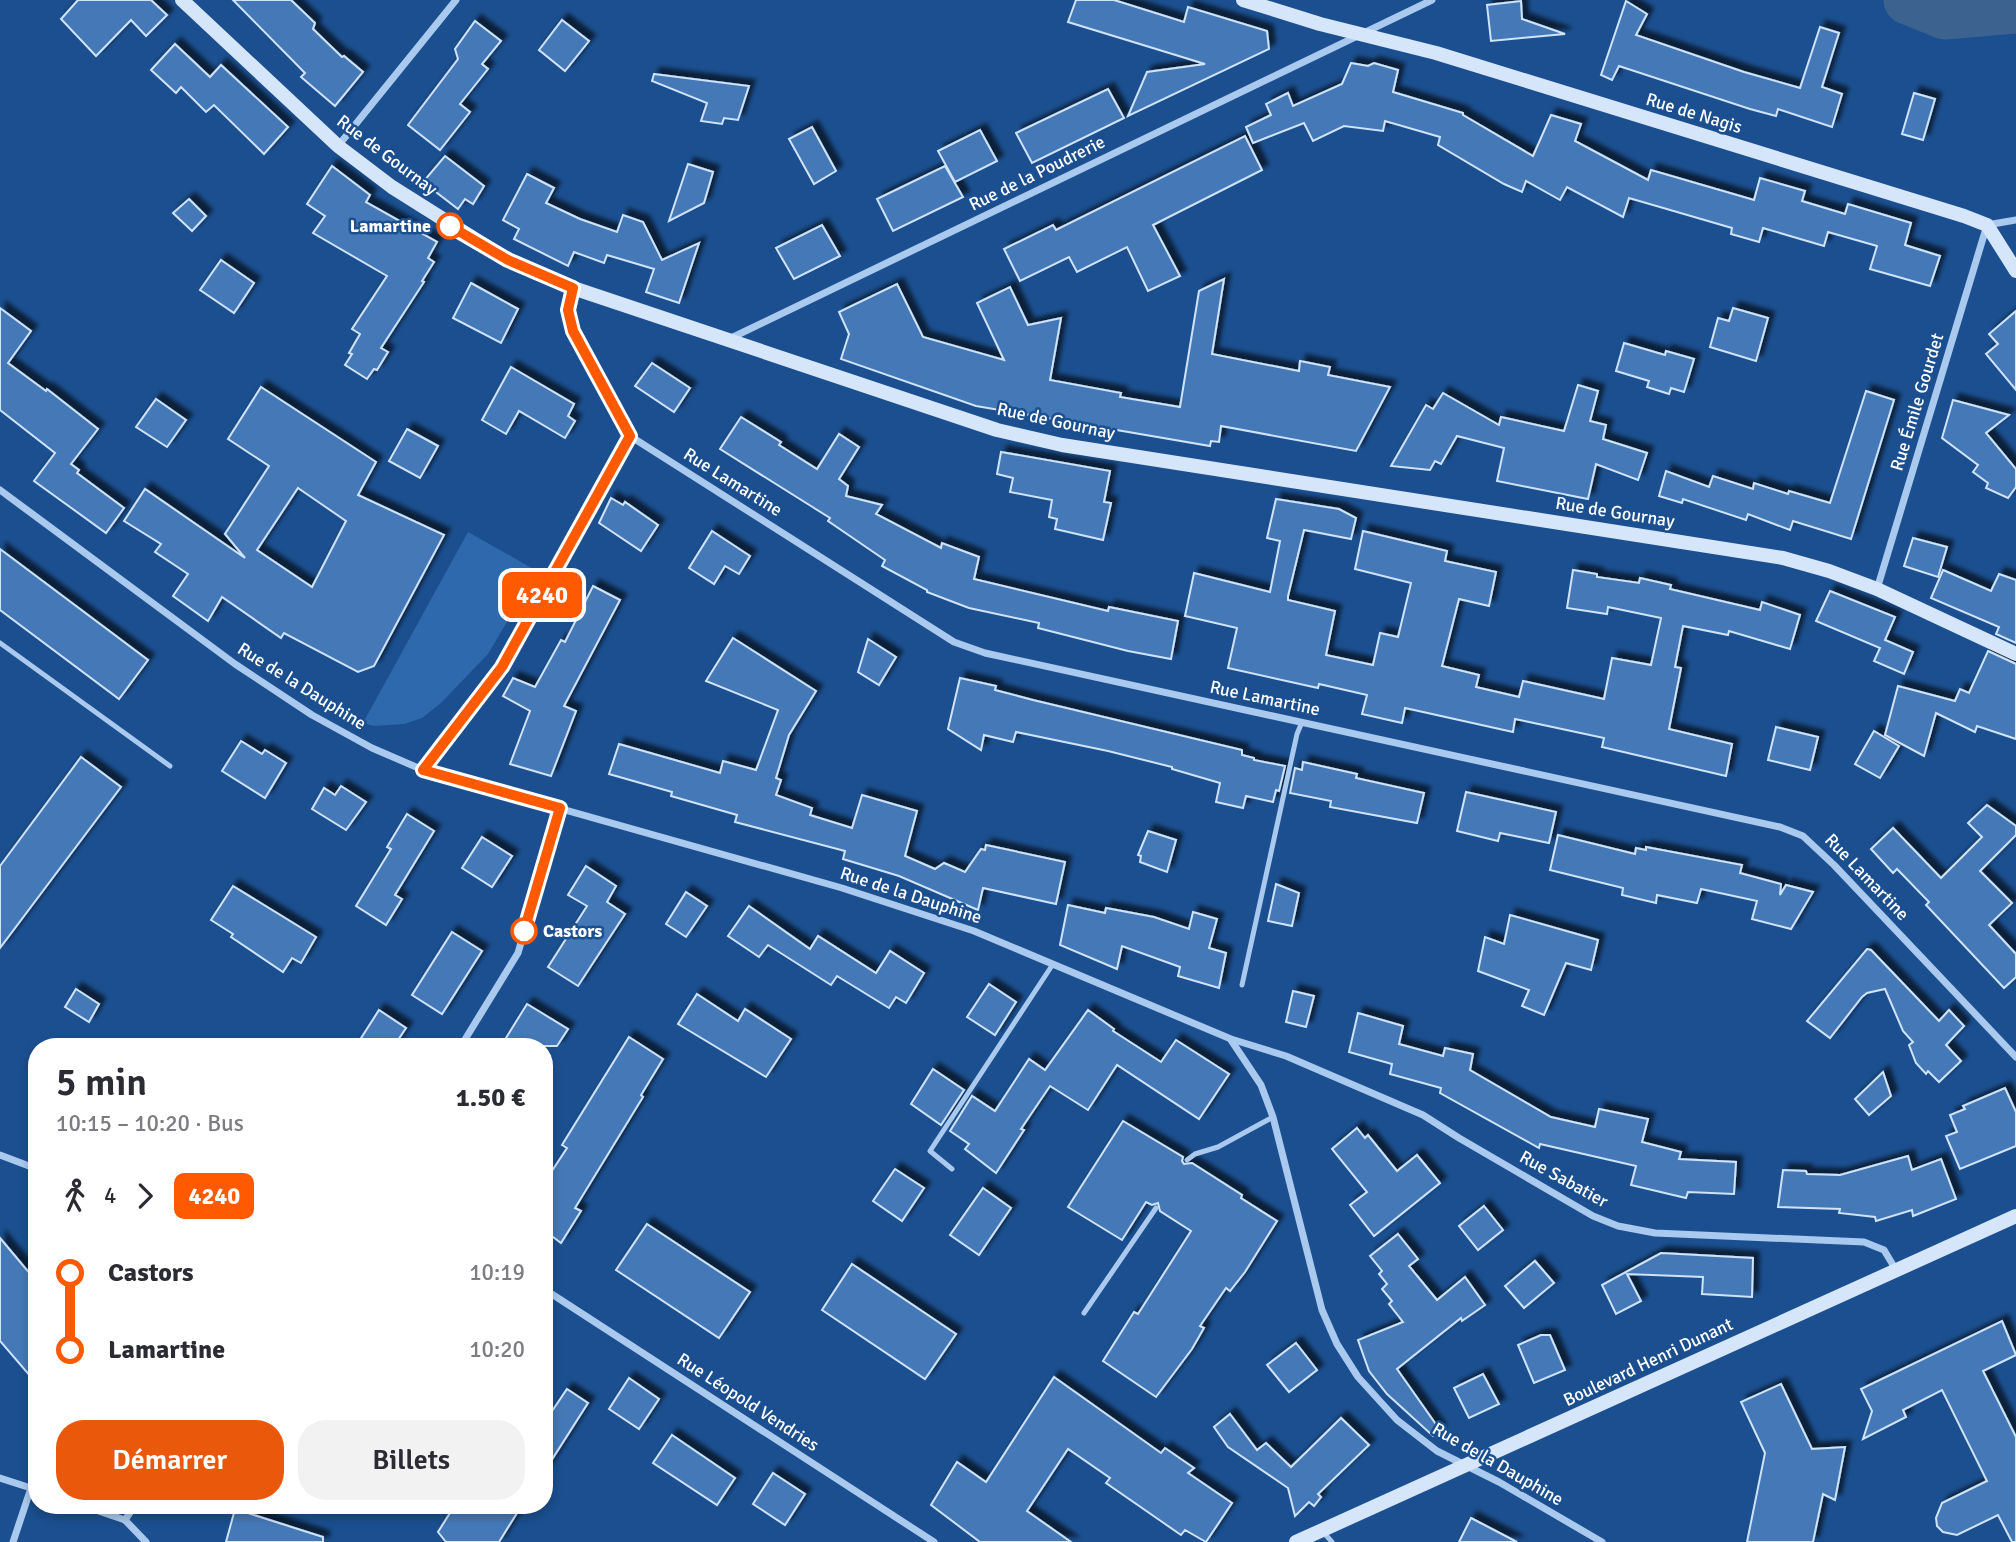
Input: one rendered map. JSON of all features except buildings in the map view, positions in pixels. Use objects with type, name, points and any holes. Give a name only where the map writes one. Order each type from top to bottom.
[{"type":"street","name":"Rue de Gournay","points":[[182,0],[338,146],[392,187],[508,260],[573,288],[997,430],[1062,445],[1783,558],[1829,570],[1877,589],[2016,654]]},
{"type":"street","points":[[338,146],[456,0]]},
{"type":"street","name":"Rue de Nagis","points":[[1242,0],[1436,53],[1987,225],[2016,220]]},
{"type":"street","name":"Rue de la Poudrerie","points":[[727,340],[1432,0]]},
{"type":"street","points":[[1987,225],[2016,271]]},
{"type":"street","name":"Rue Émile Gourdet","points":[[1877,589],[1987,225]]},
{"type":"street","name":"Rue Lamartine","points":[[573,288],[568,310],[573,331],[630,436],[954,642],[985,653],[1780,827],[1803,835],[2016,1057]]},
{"type":"street","points":[[423,770],[502,667],[630,436]]},
{"type":"street","name":"Rue de la Dauphine","points":[[0,491],[235,664],[312,715],[372,748],[423,770],[911,909],[974,931],[1231,1040],[1261,1085],[1273,1117],[1322,1310],[1338,1345],[1358,1377],[1397,1420],[1437,1451],[1468,1465],[1602,1542]]},
{"type":"street","points":[[466,1038],[518,953],[560,808]]},
{"type":"street","name":"Rue Sabatier","points":[[1231,1040],[1286,1056],[1423,1115],[1582,1209],[1618,1226],[1655,1233],[1864,1242],[1884,1250],[1896,1270]]},
{"type":"street","points":[[0,1155],[28,1166]]},
{"type":"street","name":"Boulevard Henri Dunant","points":[[1296,1542],[1327,1536],[1468,1465],[2016,1216]]},
{"type":"street","name":"Rue Léopold Vendries","points":[[553,1295],[934,1542]]},
{"type":"street","points":[[0,1478],[28,1487]]},
{"type":"street","points":[[13,1542],[28,1504]]},
{"type":"street","points":[[107,1514],[125,1520],[146,1542]]},
{"type":"street","points":[[125,1520],[129,1514]]},
{"type":"lane","points":[[0,643],[170,766]]},
{"type":"lane","points":[[1242,985],[1297,734],[1302,722]]},
{"type":"lane","points":[[952,1169],[930,1151],[1053,964]]},
{"type":"lane","points":[[1187,1160],[1195,1154],[1219,1147],[1273,1117]]},
{"type":"lane","points":[[1084,1313],[1156,1208]]},
{"type":"shaded area","points":[[468,532],[537,571],[488,654],[441,703],[422,718],[404,724],[374,726],[363,723]]},
{"type":"waterway","points":[[1908,0],[1945,15],[2016,9]]},
{"type":"bus line","name":"4240","points":[[450,226],[508,260],[573,288],[568,310],[573,331],[630,436],[502,667],[423,770],[560,808],[524,931]]},
{"type":"place","name":"Lamartine","points":[[450,226]]},
{"type":"place","name":"Castors","points":[[524,931]]}]
